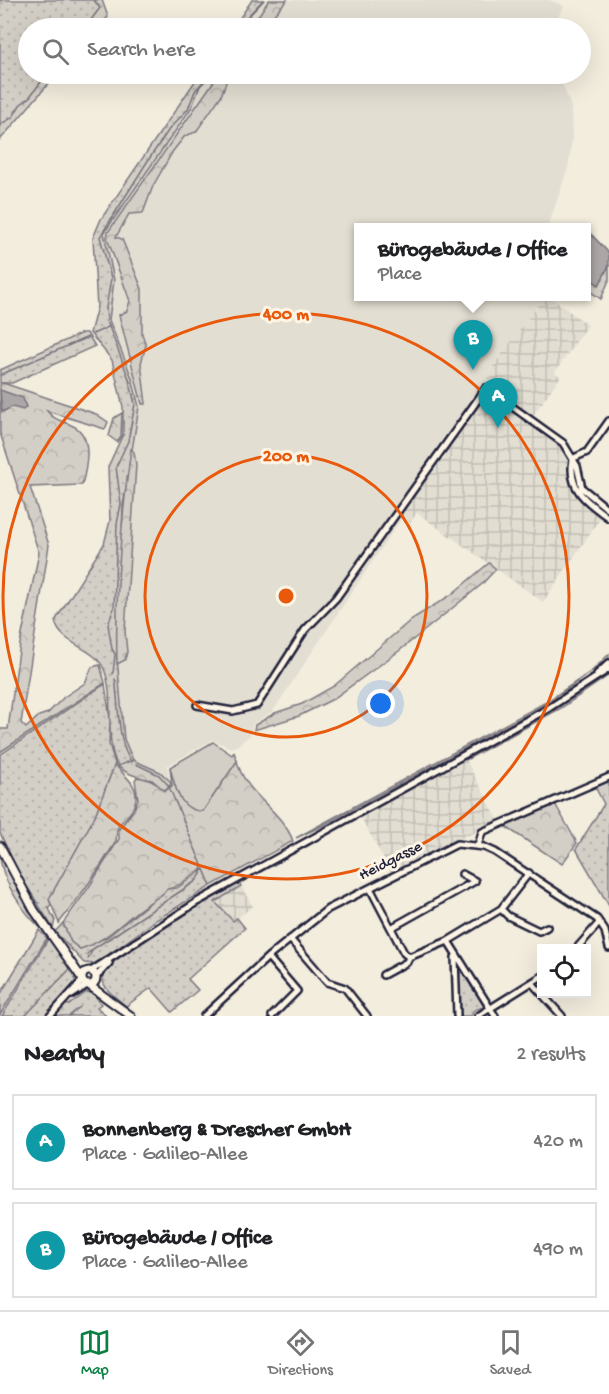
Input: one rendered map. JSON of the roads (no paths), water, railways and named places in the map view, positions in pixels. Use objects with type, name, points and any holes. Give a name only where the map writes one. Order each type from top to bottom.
[{"type":"main road","points":[[0,846],[34,910],[70,958],[89,979],[131,1016]]},
{"type":"street","points":[[197,705],[233,711],[257,705],[305,630],[336,598],[486,388],[563,443],[573,458],[582,488],[609,510]]},
{"type":"street","points":[[573,458],[587,452],[609,421]]},
{"type":"street","points":[[573,458],[573,478],[578,493],[609,518]]},
{"type":"street","points":[[580,688],[609,663]]},
{"type":"street","points":[[50,1016],[112,959],[227,885],[507,732],[609,669]]},
{"type":"street","points":[[609,777],[482,832],[478,846],[495,852],[586,910],[605,931],[609,948]]},
{"type":"street","name":"Heidgasse","points":[[204,1016],[268,957],[327,909],[452,846],[478,846]]},
{"type":"street","points":[[383,975],[407,962],[409,957],[448,941],[501,909],[509,902],[529,873]]},
{"type":"street","points":[[391,928],[475,881],[462,874]]},
{"type":"street","points":[[370,888],[404,953],[409,957]]},
{"type":"street","points":[[501,909],[508,916],[539,931],[547,927]]},
{"type":"street","points":[[581,944],[599,922]]},
{"type":"street","points":[[290,939],[327,982],[345,988],[367,1016]]},
{"type":"street","points":[[448,941],[495,1016]]},
{"type":"street","points":[[455,955],[457,1016]]},
{"type":"street","points":[[268,957],[297,991],[272,1016]]},
{"type":"street","points":[[478,1016],[537,980]]},
{"type":"street","points":[[532,983],[562,1016]]},
{"type":"waterway","points":[[246,18],[263,0]]},
{"type":"waterway","points":[[113,674],[115,654],[108,625],[114,608],[117,524],[121,504],[116,467],[128,441],[135,404],[129,379],[107,321],[106,308],[111,278],[100,237],[170,128],[188,109],[195,91],[201,84]]},
{"type":"waterway","points":[[93,334],[108,327]]},
{"type":"waterway","points":[[0,375],[88,337]]},
{"type":"waterway","points":[[115,679],[121,735],[127,755],[132,762]]},
{"type":"waterway","points":[[136,764],[159,775],[169,786]]},
{"type":"waterway","points":[[88,959],[93,949],[196,881],[201,874],[202,865],[170,789]]},
{"type":"waterway","points":[[86,955],[92,950]]},
{"type":"waterway","points":[[25,1016],[69,970]]},
{"type":"waterway","points":[[69,1016],[80,1007]]},
{"type":"place","name":"Bürogebäude / Office","points":[[473,370]]},
{"type":"place","name":"Bonnenberg & Drescher GmbH","points":[[498,428]]}]
